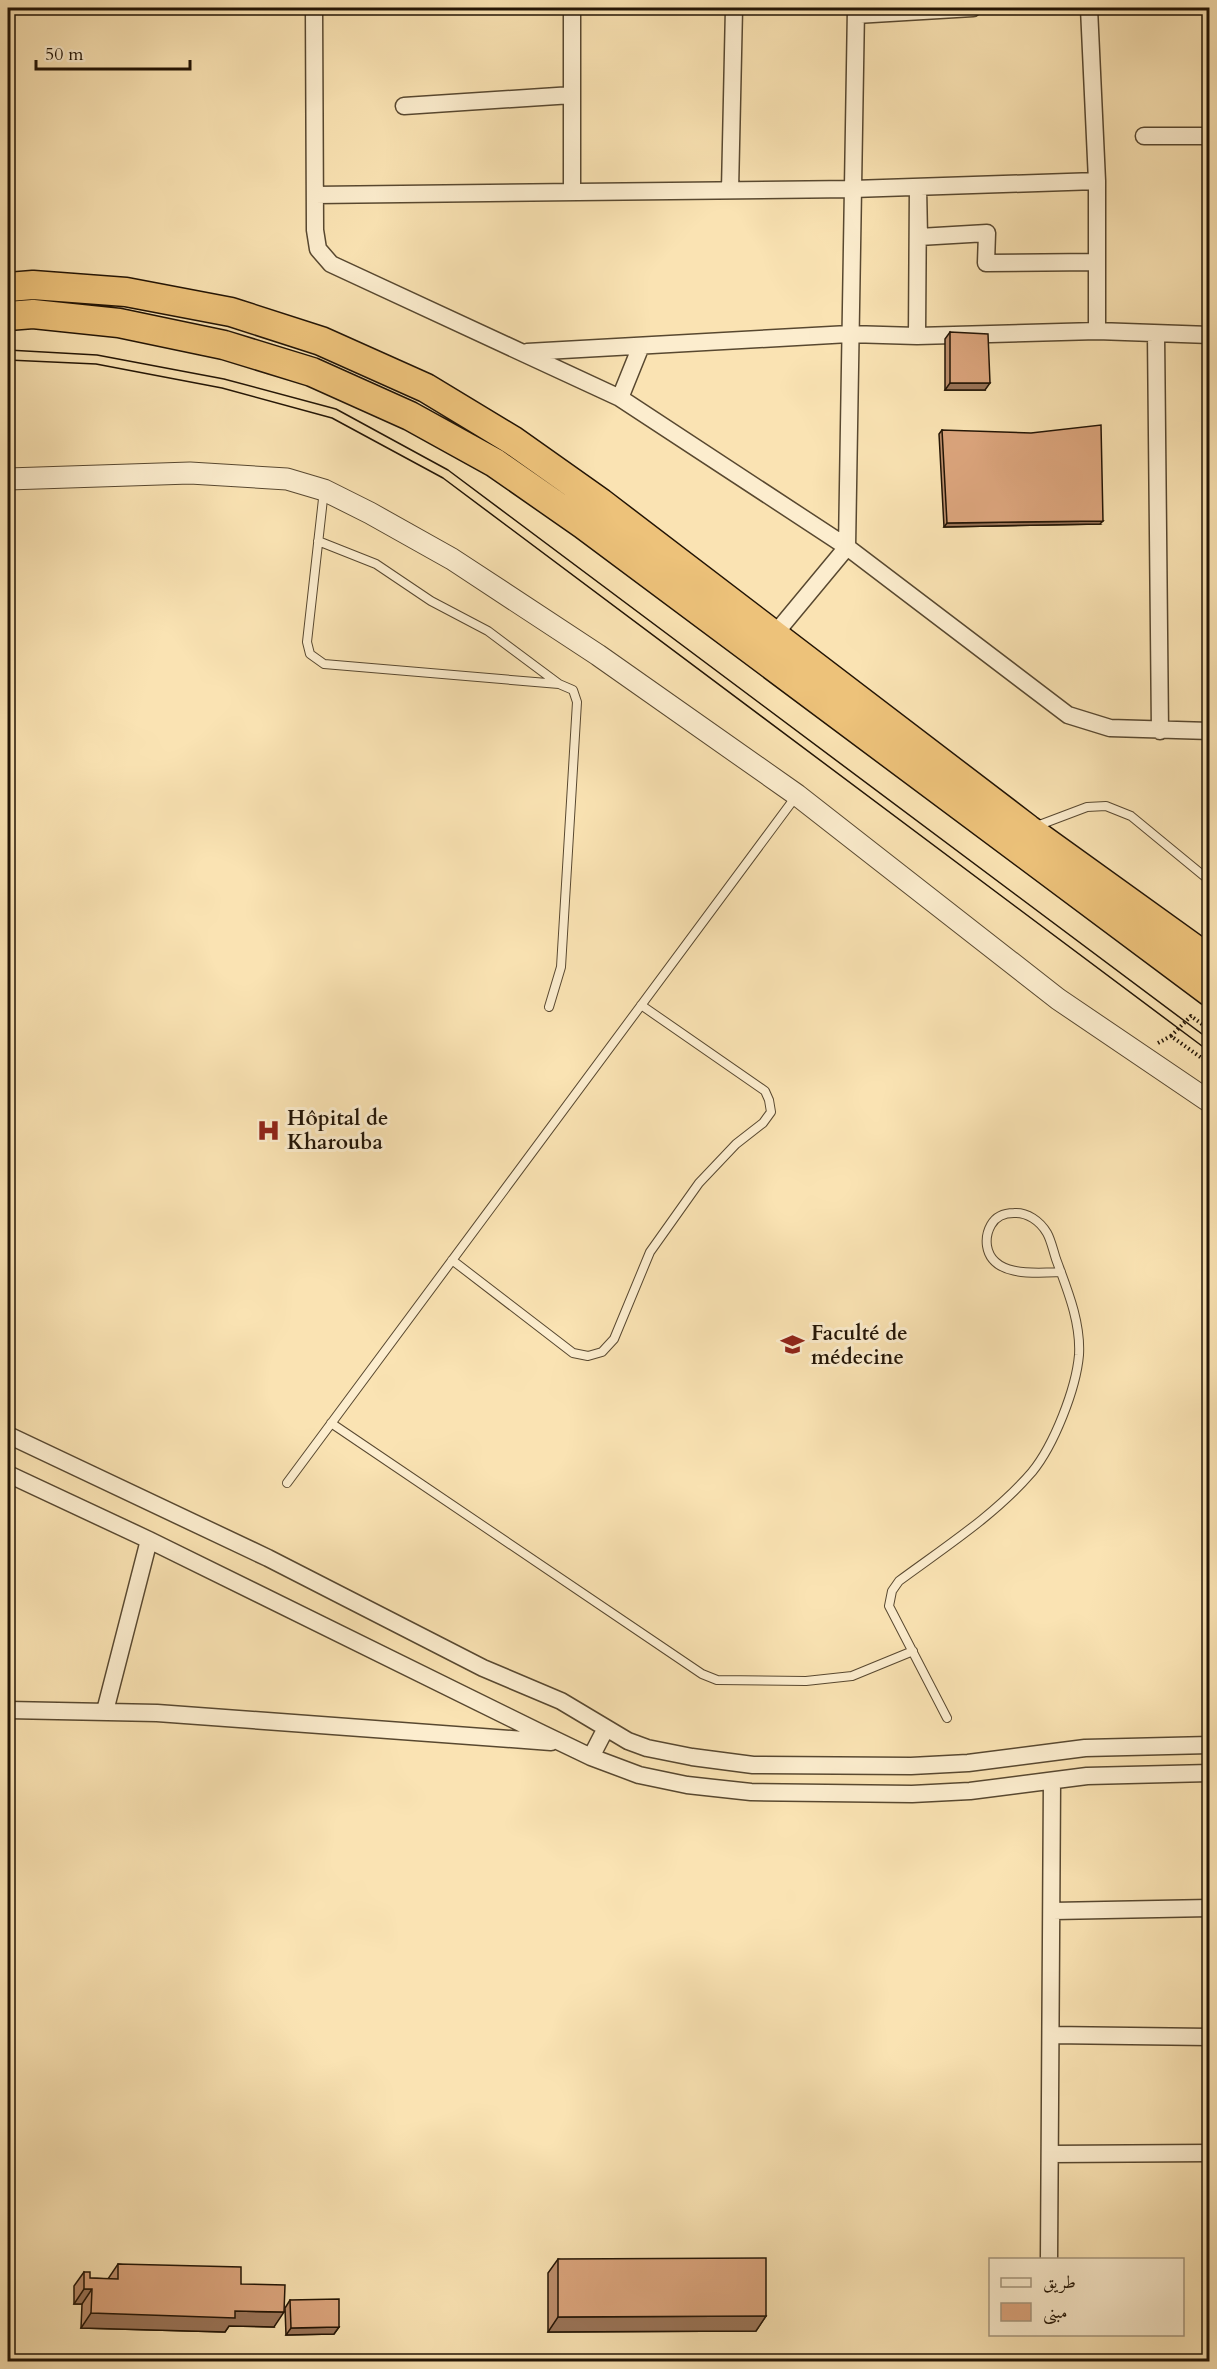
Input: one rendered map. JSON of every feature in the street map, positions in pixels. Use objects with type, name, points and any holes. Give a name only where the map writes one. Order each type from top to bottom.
[{"type":"highway","points":[[8,286],[33,285],[126,292],[231,312],[321,341],[426,388],[512,440],[601,503],[1028,830],[1209,960]]},
{"type":"highway","points":[[8,316],[33,314],[119,323],[224,345],[312,372],[410,416],[495,463],[584,525],[1209,992]]},
{"type":"street","points":[[314,8],[316,243],[331,264],[620,398],[847,547],[1068,715],[1110,728],[1209,731]]},
{"type":"street","points":[[572,8],[572,192]]},
{"type":"street","points":[[730,190],[734,8]]},
{"type":"street","points":[[774,635],[847,547],[856,11],[973,8]]},
{"type":"street","points":[[1089,8],[1096,181],[1097,331]]},
{"type":"street","points":[[404,106],[572,95]]},
{"type":"street","points":[[1144,136],[1209,136]]},
{"type":"street","points":[[315,195],[853,189],[1096,181]]},
{"type":"street","points":[[918,187],[919,237],[987,233],[986,263],[1097,262]]},
{"type":"street","points":[[917,336],[918,187]]},
{"type":"street","points":[[523,352],[849,334],[917,336],[1097,331],[1209,335]]},
{"type":"street","points":[[1155,334],[1160,731]]},
{"type":"street","points":[[620,398],[641,346]]},
{"type":"street","points":[[8,478],[190,473],[287,479],[324,490],[452,559],[598,655],[797,795],[1058,999],[1209,1102]]},
{"type":"street","points":[[8,1435],[268,1558],[483,1668],[561,1701],[628,1742],[647,1748],[753,1765],[911,1766],[968,1763],[1085,1748],[1209,1745]]},
{"type":"street","points":[[8,1474],[149,1540],[561,1743],[639,1775],[687,1785],[751,1792],[912,1794],[970,1791],[1087,1776],[1209,1773]]},
{"type":"street","points":[[105,1712],[149,1540]]},
{"type":"street","points":[[8,1710],[169,1713],[561,1743]]},
{"type":"street","points":[[591,1757],[606,1728]]},
{"type":"street","points":[[1049,2258],[1053,1911],[1052,1780]]},
{"type":"street","points":[[1053,1911],[1209,1908]]},
{"type":"street","points":[[1051,2035],[1209,2037]]},
{"type":"street","points":[[1050,2154],[1209,2153]]},
{"type":"lane","points":[[324,490],[306,642],[310,654],[324,664],[559,684]]},
{"type":"lane","points":[[318,541],[376,564],[432,601],[488,631],[559,684],[573,690],[577,702],[561,967],[549,1007]]},
{"type":"lane","points":[[287,1483],[797,795]]},
{"type":"lane","points":[[1028,830],[1087,807],[1106,806],[1131,816],[1209,881]]},
{"type":"lane","points":[[452,1260],[573,1353],[588,1356],[602,1352],[614,1340],[650,1252],[699,1183],[736,1144],[763,1124],[771,1112],[770,1100],[765,1092],[641,1005]]},
{"type":"lane","points":[[947,1718],[889,1606],[892,1592],[899,1581],[983,1519],[1033,1471],[1055,1434],[1072,1390],[1079,1355],[1078,1324],[1061,1272],[1047,1233],[1033,1218],[1023,1213],[1012,1212],[999,1215],[991,1224],[986,1237],[988,1253],[992,1260],[1004,1268],[1025,1273],[1061,1272]]},
{"type":"lane","points":[[331,1423],[702,1674],[717,1680],[806,1681],[852,1677],[913,1652]]},
{"type":"path","points":[[1138,1053],[1171,1036],[1191,1016],[1209,1030]]},
{"type":"path","points":[[1171,1036],[1209,1064]]},
{"type":"building","points":[[950,332],[988,334],[990,383],[950,383]]},
{"type":"building","points":[[1101,425],[1103,521],[947,523],[942,430],[1031,433]]},
{"type":"building","points":[[766,2258],[766,2316],[558,2317],[558,2259]]},
{"type":"building","points":[[118,2264],[241,2267],[241,2284],[285,2285],[284,2312],[235,2311],[235,2318],[91,2313],[92,2289],[84,2289],[84,2272],[90,2272],[90,2278],[118,2279]]},
{"type":"building","points":[[339,2299],[339,2327],[291,2328],[290,2300]]},
{"type":"tram line","points":[[8,350],[97,355],[224,379],[336,409],[448,470],[1210,1040]]},
{"type":"tram line","points":[[8,360],[96,364],[222,388],[332,418],[443,478],[1210,1052]]},
{"type":"place","name":"Hôpital de Kharouba","points":[[269,1130]]},
{"type":"place","name":"Faculté de médecine","points":[[793,1345]]}]
